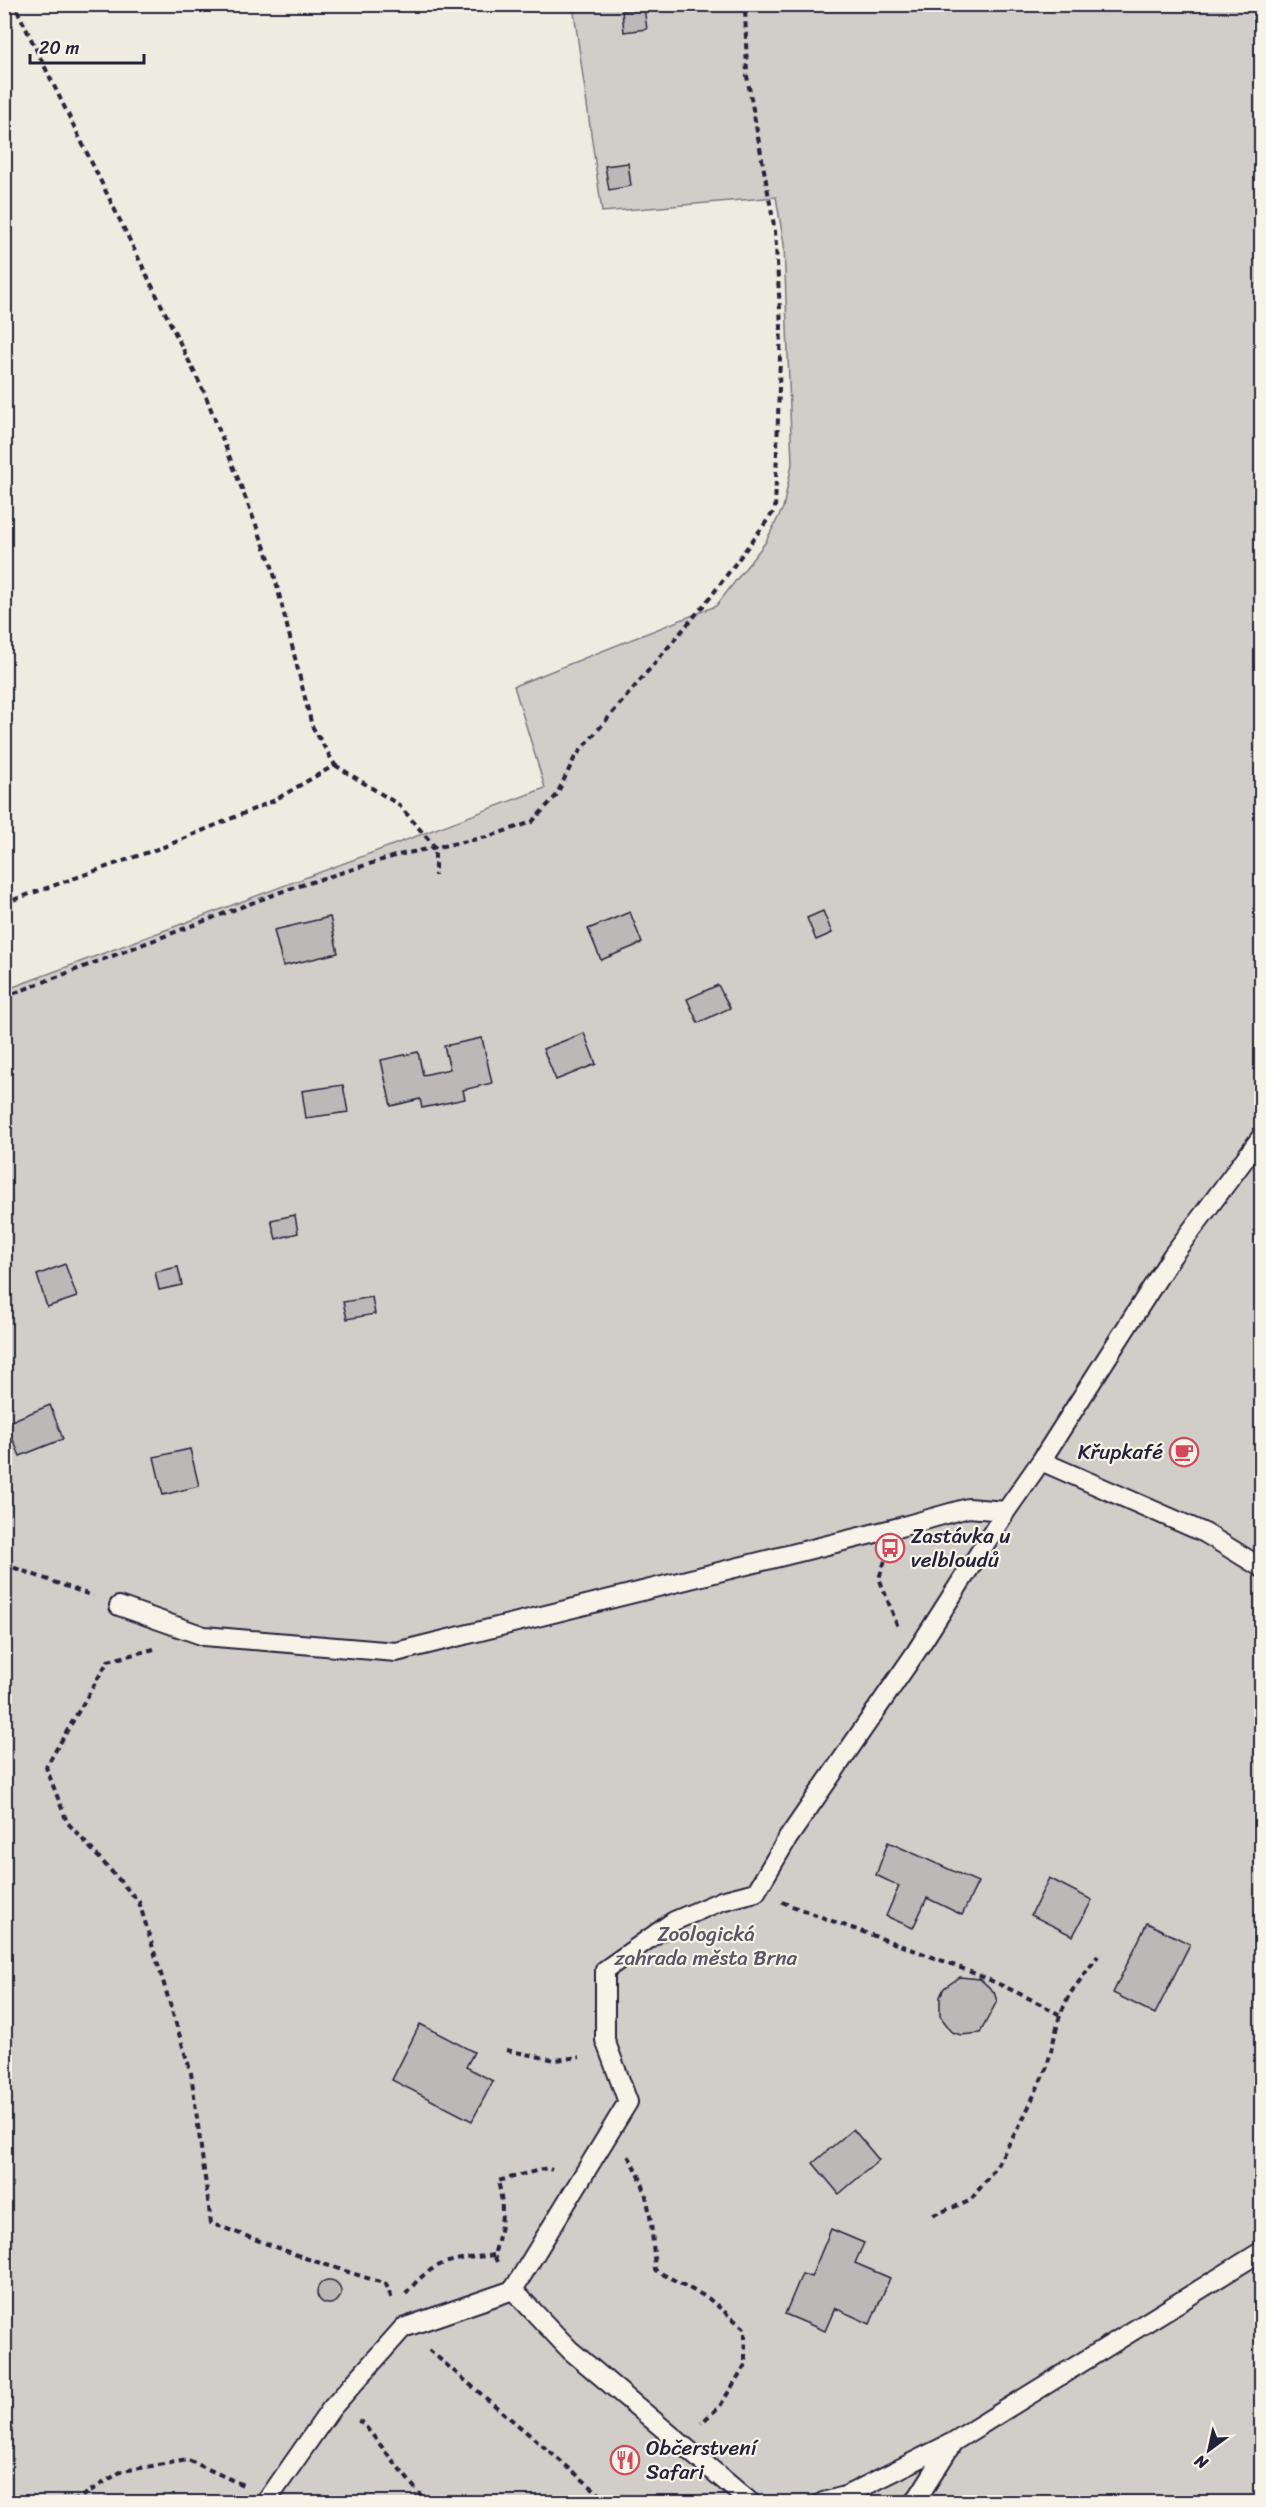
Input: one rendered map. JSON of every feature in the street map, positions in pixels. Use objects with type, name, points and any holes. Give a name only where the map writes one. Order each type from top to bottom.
[{"type":"lane","points":[[267,2500],[331,2409],[403,2328],[517,2284],[628,2102],[605,2040],[605,1970],[674,1921],[721,1901],[756,1892],[788,1838],[916,1652],[1172,1256],[1262,1136]]},
{"type":"lane","points":[[1041,1461],[1196,1528],[1262,1568]]},
{"type":"lane","points":[[120,1606],[204,1636],[396,1652],[900,1527],[968,1508],[1006,1511]]},
{"type":"lane","points":[[823,2502],[845,2496],[953,2442],[1262,2251]]},
{"type":"lane","points":[[517,2284],[570,2350],[748,2502]]},
{"type":"lane","points":[[915,2502],[953,2442]]},
{"type":"path","points":[[15,4],[205,394],[272,566],[312,726],[334,765],[399,805],[435,847],[435,876]]},
{"type":"path","points":[[4,997],[286,890],[398,855],[487,837],[532,822],[556,796],[575,757],[709,599],[775,510],[781,327],[775,231],[747,76],[745,4]]},
{"type":"path","points":[[4,903],[177,842],[273,801],[334,765]]},
{"type":"path","points":[[900,1527],[879,1578],[894,1621],[916,1652]]},
{"type":"path","points":[[4,1564],[120,1606]]},
{"type":"path","points":[[204,1636],[108,1661],[46,1767],[67,1822],[139,1902],[191,2073],[211,2223],[308,2259],[386,2284],[396,2308],[415,2282],[431,2267],[454,2260],[494,2255]]},
{"type":"path","points":[[756,1892],[972,1972],[1022,1994],[1060,2015]]},
{"type":"path","points":[[933,2215],[970,2201],[996,2168],[1022,2121],[1047,2067],[1060,2015],[1069,1995],[1098,1956]]},
{"type":"path","points":[[506,2050],[555,2060],[584,2057],[605,2040]]},
{"type":"path","points":[[610,2131],[639,2170],[652,2228],[655,2270],[708,2298],[745,2329],[745,2365],[720,2406],[677,2443]]},
{"type":"path","points":[[517,2284],[503,2274],[494,2255],[504,2221],[498,2181],[547,2168],[581,2179]]},
{"type":"path","points":[[403,2328],[602,2496],[748,2502]]},
{"type":"path","points":[[331,2409],[362,2422],[426,2502]]},
{"type":"path","points":[[74,2502],[122,2471],[188,2460],[267,2500]]},
{"type":"path","points":[[598,2502],[602,2496]]},
{"type":"green space","name":"Zoologická zahrada města Brna","points":[[573,5],[1261,5],[1261,2502],[5,2502],[5,990],[545,788],[514,686],[716,606],[765,543],[783,508],[792,464],[784,244],[776,197],[602,212]]},
{"type":"building","points":[[644,8],[647,29],[624,32],[622,11]]},
{"type":"building","points":[[628,163],[631,186],[609,190],[605,166]]},
{"type":"building","points":[[823,911],[832,933],[816,940],[807,918]]},
{"type":"building","points":[[630,912],[642,943],[601,960],[588,929]]},
{"type":"building","points":[[330,917],[338,953],[283,966],[274,930]]},
{"type":"building","points":[[718,985],[730,1008],[698,1023],[687,999]]},
{"type":"building","points":[[584,1033],[596,1064],[556,1080],[543,1049]]},
{"type":"building","points":[[482,1038],[492,1083],[463,1090],[465,1099],[422,1108],[420,1099],[391,1106],[381,1060],[418,1052],[423,1075],[450,1069],[444,1046]]},
{"type":"building","points":[[343,1085],[348,1112],[306,1118],[302,1091]]},
{"type":"building","points":[[295,1215],[298,1233],[276,1239],[271,1220]]},
{"type":"building","points":[[65,1264],[77,1297],[47,1307],[37,1275]]},
{"type":"building","points":[[178,1267],[182,1285],[159,1290],[155,1272]]},
{"type":"building","points":[[372,1297],[375,1314],[347,1319],[343,1302]]},
{"type":"building","points":[[50,1405],[63,1439],[20,1456],[6,1423]]},
{"type":"building","points":[[190,1449],[199,1486],[163,1495],[154,1457]]},
{"type":"building","points":[[888,1842],[978,1882],[962,1915],[927,1898],[913,1928],[886,1916],[899,1886],[876,1875]]},
{"type":"building","points":[[1049,1878],[1092,1900],[1073,1936],[1031,1915]]},
{"type":"building","points":[[1147,1923],[1190,1944],[1155,2014],[1113,1993]]},
{"type":"building","points":[[960,1977],[980,1979],[994,1992],[997,2001],[980,2033],[961,2035],[952,2032],[940,2016],[940,1997],[944,1988]]},
{"type":"building","points":[[420,2024],[474,2052],[466,2067],[493,2081],[472,2121],[392,2080]]},
{"type":"building","points":[[853,2129],[879,2160],[839,2194],[813,2163]]},
{"type":"building","points":[[831,2229],[864,2243],[855,2263],[890,2278],[870,2324],[835,2308],[825,2331],[785,2314],[802,2274],[811,2277]]},
{"type":"building","points":[[329,2280],[334,2281],[340,2287],[340,2297],[334,2303],[329,2304],[324,2303],[318,2297],[317,2292],[318,2287],[324,2281]]},
{"type":"place","name":"Křupkafé","points":[[1184,1452]]},
{"type":"place","name":"Zastávka u velbloudů","points":[[890,1548]]},
{"type":"place","name":"Občerstvení Safari","points":[[625,2460]]}]
